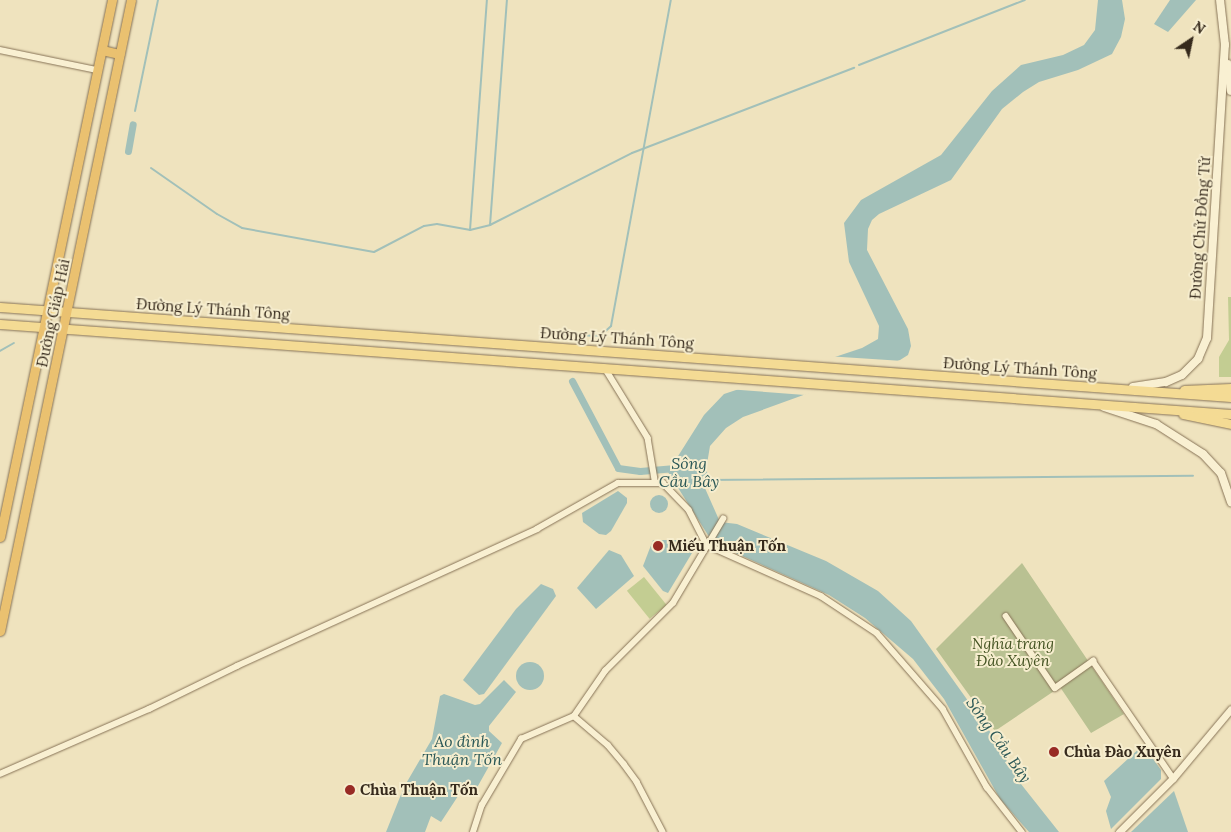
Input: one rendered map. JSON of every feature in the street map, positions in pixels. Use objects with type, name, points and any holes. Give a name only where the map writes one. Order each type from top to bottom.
[{"type":"highway","name":"Đường Giáp Hải","points":[[0,537],[112,0]]},
{"type":"highway","name":"Đường Giáp Hải","points":[[0,631],[68,312],[131,0]]},
{"type":"highway","points":[[102,50],[120,54]]},
{"type":"main road","name":"Đường Chử Đồng Tử","points":[[1109,388],[1150,385],[1175,379],[1194,364],[1205,344],[1226,45],[1220,0]]},
{"type":"main road","points":[[1226,45],[1231,91]]},
{"type":"main road","name":"Đường Lý Thánh Tông","points":[[0,307],[1231,397]]},
{"type":"main road","name":"Đường Lý Thánh Tông","points":[[0,324],[1231,414]]},
{"type":"main road","points":[[586,366],[587,350]]},
{"type":"main road","points":[[1026,399],[1027,382]]},
{"type":"main road","points":[[1174,393],[1201,388],[1231,388]]},
{"type":"main road","points":[[1090,403],[1156,424],[1203,454],[1220,474],[1231,502]]},
{"type":"main road","points":[[1172,409],[1231,424]]},
{"type":"street","points":[[0,50],[97,70]]},
{"type":"street","points":[[605,368],[648,438],[655,478]]},
{"type":"street","points":[[0,774],[149,710],[237,666],[537,529],[618,483],[655,478],[663,482],[680,498],[709,543],[821,596],[877,633],[943,709],[987,788],[1022,832]]},
{"type":"street","points":[[473,832],[482,805],[521,739],[574,716],[605,670],[670,607],[723,519]]},
{"type":"street","points":[[1006,616],[1056,688],[1093,661],[1173,778]]},
{"type":"street","points":[[1119,832],[1173,778],[1231,709]]},
{"type":"street","points":[[574,716],[608,745],[624,764],[637,782],[663,832]]},
{"type":"green space","points":[[1228,297],[1231,297],[1231,377],[1219,377],[1219,357],[1229,340]]},
{"type":"green space","name":"Nghĩa trang Đào Xuyên","points":[[1022,563],[1124,714],[1091,733],[1060,687],[995,731],[936,649]]},
{"type":"green space","points":[[644,577],[667,605],[650,619],[627,591]]},
{"type":"water","name":"Sông Cầu Bây","points":[[1098,0],[1122,0],[1125,19],[1121,37],[1112,54],[1078,70],[1039,82],[1023,92],[1002,109],[951,180],[879,214],[872,220],[868,229],[867,250],[908,329],[911,346],[908,355],[900,360],[743,417],[726,428],[710,446],[706,470],[711,481],[704,486],[720,522],[737,524],[826,561],[878,591],[911,621],[991,733],[1017,779],[1059,832],[1029,832],[1000,799],[944,699],[913,659],[865,618],[829,595],[713,543],[668,472],[704,415],[724,394],[862,348],[878,339],[879,326],[849,262],[844,223],[861,200],[941,155],[992,91],[1021,65],[1063,55],[1084,45],[1095,30]]},
{"type":"water","points":[[1170,0],[1196,0],[1168,32],[1154,24]]},
{"type":"water","points":[[618,491],[627,498],[627,503],[611,531],[606,535],[599,534],[583,522],[582,513]]},
{"type":"water","points":[[659,495],[665,498],[668,504],[665,510],[659,513],[653,510],[650,504],[653,498]]},
{"type":"water","points":[[653,540],[688,540],[695,548],[668,593],[663,591],[643,566]]},
{"type":"water","points":[[609,550],[621,555],[634,576],[596,609],[577,588]]},
{"type":"water","points":[[541,584],[553,589],[556,596],[484,694],[479,695],[463,680],[516,609]]},
{"type":"water","points":[[530,662],[540,666],[544,676],[540,686],[530,690],[520,686],[516,676],[520,666]]},
{"type":"water","name":"Ao đình Thuận Tốn","points":[[504,680],[516,692],[489,726],[489,731],[502,743],[474,793],[462,790],[441,822],[431,816],[425,832],[386,832],[404,787],[432,739],[440,696],[444,694],[475,705],[480,704]]},
{"type":"water","points":[[1143,745],[1161,770],[1161,779],[1111,829],[1106,811],[1111,797],[1104,781]]},
{"type":"water","points":[[1174,791],[1188,832],[1131,832]]},
{"type":"pier","points":[[826,356],[903,361],[805,395],[727,389]]},
{"type":"waterway","points":[[135,111],[158,0]]},
{"type":"waterway","points":[[470,230],[487,0]]},
{"type":"waterway","points":[[490,225],[507,0]]},
{"type":"waterway","points":[[547,334],[600,336],[611,326],[671,0]]},
{"type":"waterway","points":[[859,65],[1025,0]]},
{"type":"waterway","points":[[151,168],[217,214],[242,228],[374,252],[424,226],[437,224],[470,230],[490,225],[632,153],[854,68]]},
{"type":"waterway","points":[[128,151],[133,124]]},
{"type":"waterway","points":[[0,351],[14,343]]},
{"type":"waterway","points":[[572,381],[618,468],[640,471],[678,468]]},
{"type":"waterway","points":[[708,480],[1193,476]]},
{"type":"place","name":"Miếu Thuận Tốn","points":[[658,546]]},
{"type":"place","name":"Chùa Đào Xuyên","points":[[1054,752]]},
{"type":"place","name":"Chùa Thuận Tốn","points":[[350,790]]}]
